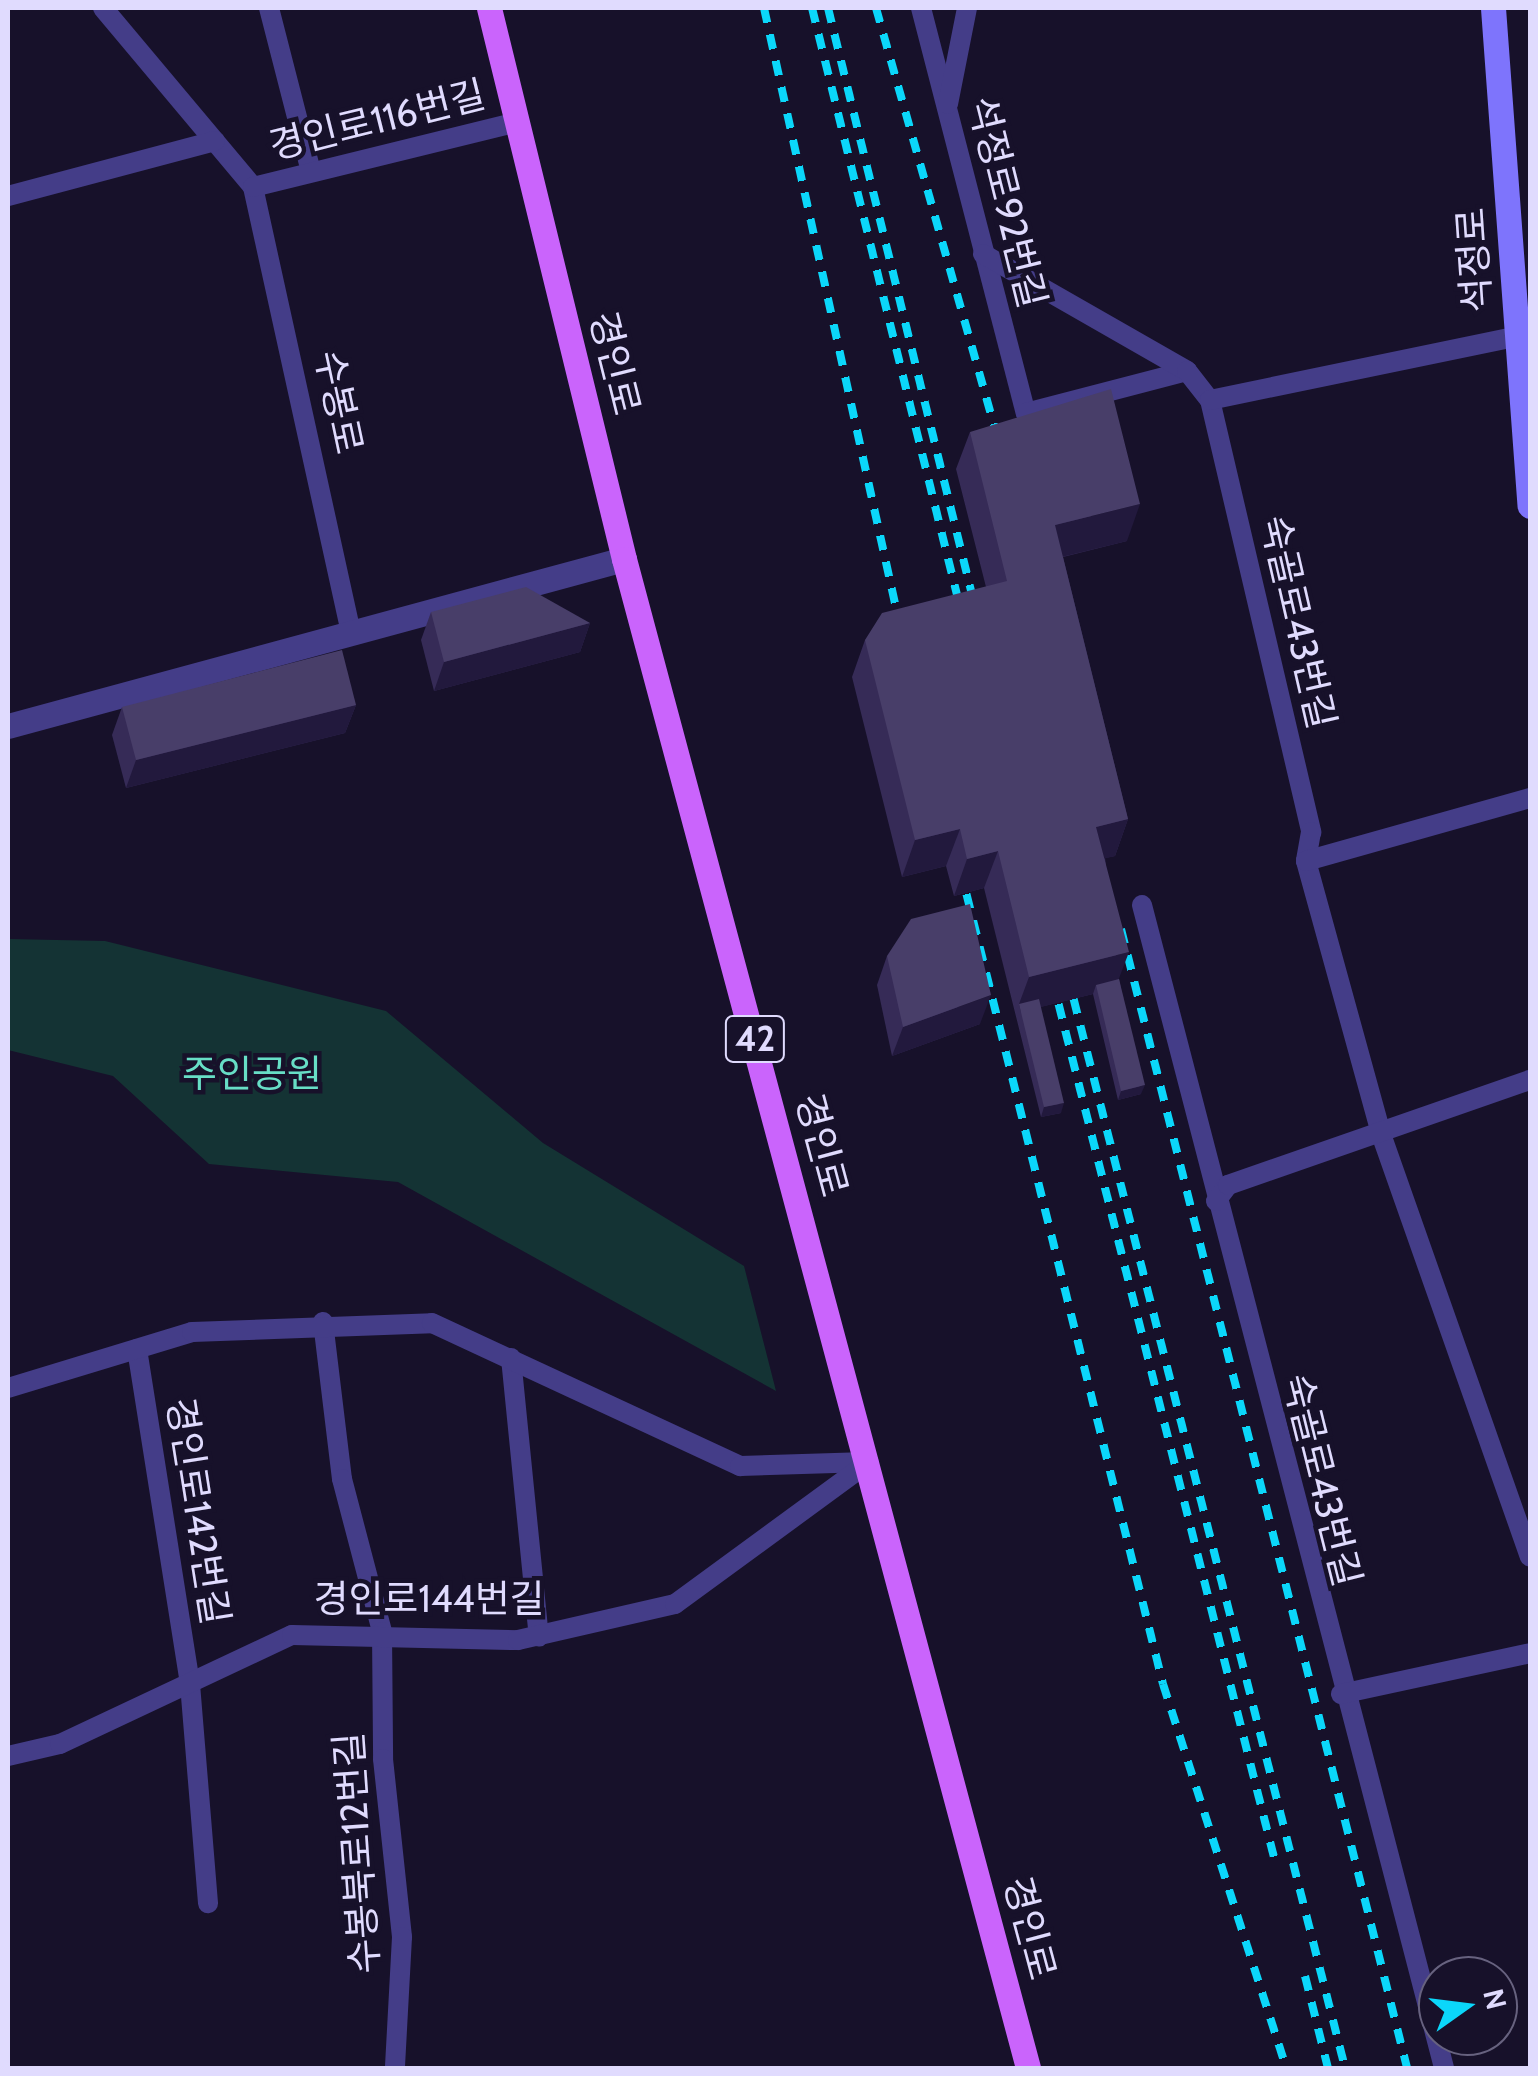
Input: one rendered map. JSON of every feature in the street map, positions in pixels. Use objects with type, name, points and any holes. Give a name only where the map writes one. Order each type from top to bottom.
[{"type":"main road","name":"경인로","points":[[489,8],[624,559],[869,1462],[1028,2068]]},
{"type":"main road","name":"석정로","points":[[1493,8],[1530,506]]},
{"type":"street","points":[[8,726],[624,559]]},
{"type":"lane","points":[[269,8],[311,172]]},
{"type":"lane","name":"석정로92번길","points":[[921,8],[1026,414],[1187,370]]},
{"type":"lane","points":[[947,111],[968,8]]},
{"type":"lane","name":"경인로116번길","points":[[110,12],[253,187],[517,122]]},
{"type":"lane","name":"경인로116번길","points":[[8,196],[215,141]]},
{"type":"lane","name":"수봉로","points":[[253,187],[351,632]]},
{"type":"lane","points":[[984,254],[1187,370],[1210,400],[1518,336]]},
{"type":"lane","name":"숙골로43번길","points":[[1210,400],[1311,832],[1306,860],[1382,1134],[1530,1556]]},
{"type":"lane","points":[[1306,860],[1530,798]]},
{"type":"lane","name":"숙골로43번길","points":[[1142,906],[1341,1694],[1444,2068]]},
{"type":"lane","points":[[1216,1201],[1228,1185],[1530,1080]]},
{"type":"lane","points":[[8,1388],[192,1332],[323,1322],[432,1322],[740,1466],[869,1462]]},
{"type":"lane","points":[[323,1322],[342,1479],[382,1632]]},
{"type":"lane","name":"경인로142번길","points":[[137,1349],[190,1684]]},
{"type":"lane","points":[[512,1358],[539,1637]]},
{"type":"lane","name":"경인로144번길","points":[[8,1756],[60,1744],[292,1635],[382,1632],[539,1637],[675,1604],[869,1462]]},
{"type":"lane","name":"수봉북로12번길","points":[[382,1632],[383,1760],[402,1937],[394,2068]]},
{"type":"lane","points":[[1341,1694],[1530,1653]]},
{"type":"lane","points":[[190,1684],[208,1903]]},
{"type":"green space","name":"주인공원","points":[[8,939],[105,941],[386,1011],[543,1143],[744,1266],[776,1391],[398,1182],[209,1164],[113,1076],[8,1050]]},
{"type":"building","points":[[1111,389],[1140,504],[1055,525],[1128,819],[1096,827],[1129,952],[1029,977],[998,851],[967,859],[960,829],[915,840],[865,640],[882,613],[1007,581],[970,432]]},
{"type":"building","points":[[526,587],[590,623],[444,662],[431,612]]},
{"type":"building","points":[[342,650],[356,705],[136,760],[122,707]]},
{"type":"building","points":[[970,904],[991,995],[903,1027],[887,956],[911,919]]},
{"type":"building","points":[[1119,979],[1145,1085],[1121,1091],[1096,985]]},
{"type":"building","points":[[1039,999],[1064,1103],[1044,1107],[1019,1004]]},
{"type":"railway","points":[[764,8],[902,635]]},
{"type":"railway","points":[[812,8],[963,619]]},
{"type":"railway","points":[[828,8],[978,619]]},
{"type":"railway","points":[[876,8],[1002,453]]},
{"type":"railway","points":[[960,868],[1163,1684],[1286,2068]]},
{"type":"railway","points":[[1121,929],[1407,2068]]},
{"type":"railway","points":[[1067,973],[1345,2068]]},
{"type":"railway","points":[[1052,978],[1276,1865]]},
{"type":"railway","points":[[1305,1976],[1328,2068]]}]
